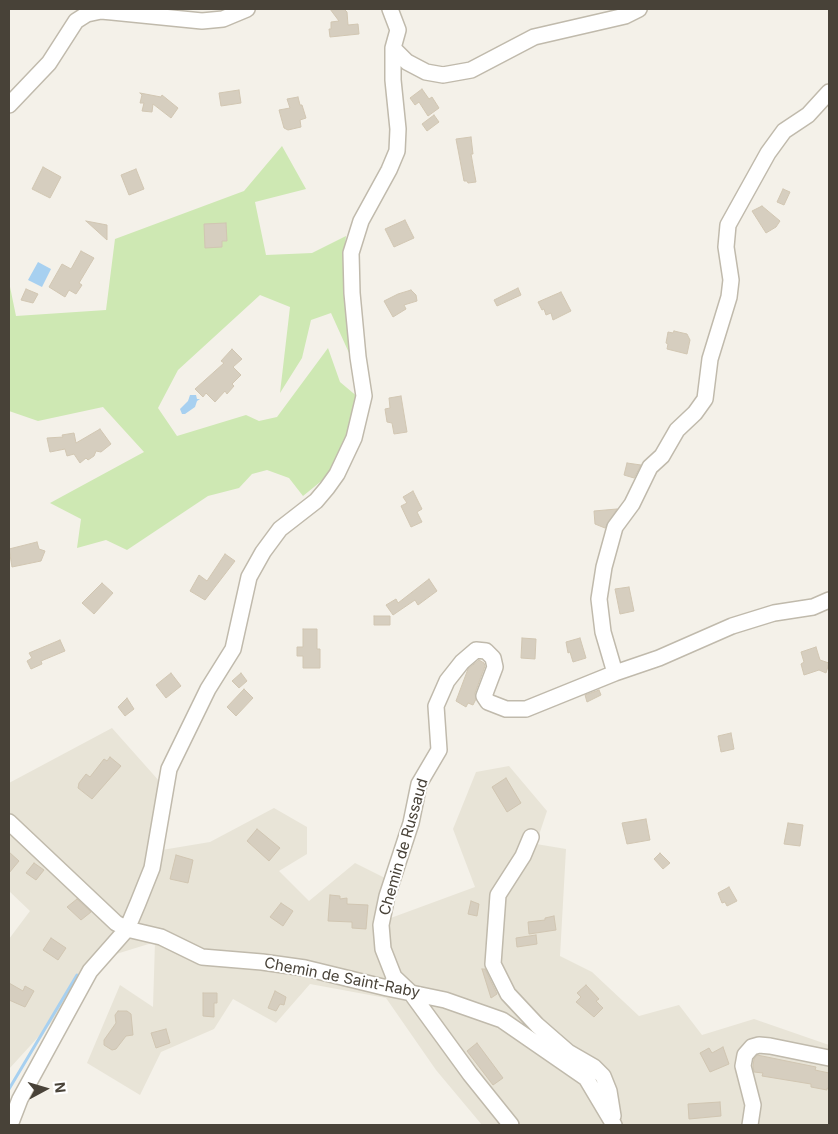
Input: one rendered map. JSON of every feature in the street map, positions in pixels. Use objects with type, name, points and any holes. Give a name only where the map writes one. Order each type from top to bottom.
[{"type":"street","points":[[9,105],[49,63],[66,33],[76,21],[88,14],[107,12],[202,21],[223,19],[247,9]]},
{"type":"street","points":[[10,1125],[20,1099],[90,971],[127,929],[152,868],[169,769],[208,689],[233,649],[249,577],[263,552],[280,529],[316,501],[327,488],[337,474],[354,438],[364,396],[352,293],[351,253],[360,221],[389,170],[397,151],[398,129],[392,80],[393,48],[398,30],[390,9]]},
{"type":"street","points":[[393,48],[407,62],[426,72],[443,75],[471,70],[534,37],[618,18],[639,9]]},
{"type":"street","points":[[829,92],[808,115],[784,131],[768,154],[728,225],[726,248],[731,280],[729,297],[710,359],[705,399],[695,413],[677,430],[662,456],[650,467],[632,504],[615,526],[604,567],[599,599],[603,632],[615,673],[659,658],[732,626],[774,613],[814,607],[829,600]]},
{"type":"street","name":"Chemin de Russaud","points":[[512,1125],[470,1074],[412,993],[394,977],[383,949],[381,925],[387,896],[411,823],[419,784],[439,750],[436,706],[447,682],[462,662],[476,650],[486,651],[493,658],[495,667],[484,696],[488,702],[506,709],[526,708],[615,673]]},
{"type":"street","name":"Chemin de Saint-Raby","points":[[9,822],[116,923],[127,929],[162,937],[202,957],[305,968],[445,1000],[502,1020],[586,1078],[614,1125]]},
{"type":"street","points":[[531,837],[523,856],[498,895],[493,964],[508,994],[537,1025],[568,1052],[594,1067],[603,1076],[608,1091],[614,1125]]},
{"type":"street","points":[[750,1125],[752,1105],[743,1066],[745,1055],[752,1047],[759,1044],[829,1058]]},
{"type":"shaded area","points":[[112,728],[168,791],[162,850],[210,842],[274,808],[307,827],[307,854],[279,871],[309,901],[355,863],[397,884],[388,919],[475,887],[453,829],[476,772],[509,766],[547,811],[536,844],[566,849],[560,956],[592,972],[639,1016],[679,1005],[702,1035],[754,1019],[829,1045],[829,1125],[482,1125],[436,1070],[386,998],[310,984],[276,1023],[233,999],[214,1029],[161,1052],[140,1095],[87,1063],[120,985],[153,1007],[155,942],[113,955],[9,1069],[9,939],[30,911],[9,891],[9,783]]},
{"type":"green space","points":[[282,146],[306,189],[255,202],[266,255],[312,253],[346,236],[343,265],[354,364],[331,313],[311,320],[302,358],[280,393],[290,307],[260,295],[178,370],[158,408],[177,436],[246,415],[259,421],[277,417],[328,348],[340,382],[359,398],[345,448],[330,474],[303,496],[289,478],[267,470],[252,474],[239,488],[208,496],[127,550],[106,540],[77,548],[81,519],[50,503],[144,452],[103,407],[38,421],[9,411],[9,282],[16,316],[106,310],[115,239],[244,191]]},
{"type":"water","points":[[38,262],[51,269],[42,287],[28,280]]},
{"type":"water","points":[[190,395],[196,395],[197,399],[200,399],[195,407],[182,414],[180,409],[188,401]]},
{"type":"building","points":[[330,9],[344,9],[347,12],[348,25],[358,24],[359,34],[330,37],[329,29],[331,29],[331,22],[339,21]]},
{"type":"building","points":[[422,89],[429,99],[432,97],[439,108],[428,116],[419,102],[415,105],[410,98]]},
{"type":"building","points":[[239,90],[241,103],[221,106],[219,93]]},
{"type":"building","points":[[140,93],[161,97],[162,95],[178,108],[171,118],[153,104],[152,112],[142,111],[144,103],[140,103],[142,95]]},
{"type":"building","points":[[298,97],[306,118],[300,120],[301,127],[288,130],[284,128],[279,110],[290,108],[287,99]]},
{"type":"building","points":[[434,115],[439,122],[427,131],[422,124]]},
{"type":"building","points":[[471,137],[473,154],[471,154],[476,182],[468,183],[464,181],[456,139]]},
{"type":"building","points":[[43,167],[61,177],[50,198],[32,189]]},
{"type":"building","points":[[136,169],[144,189],[129,195],[121,175]]},
{"type":"building","points":[[783,189],[790,192],[784,205],[777,202]]},
{"type":"building","points":[[762,206],[780,221],[776,227],[766,233],[752,211]]},
{"type":"building","points":[[405,220],[414,238],[394,247],[385,229]]},
{"type":"building","points":[[86,221],[107,225],[107,240]]},
{"type":"building","points":[[226,223],[227,241],[222,241],[222,247],[205,248],[204,224]]},
{"type":"building","points":[[81,251],[94,258],[79,283],[82,285],[76,294],[69,290],[65,297],[49,287],[62,264],[71,269]]},
{"type":"building","points":[[518,288],[521,295],[497,306],[494,300]]},
{"type":"building","points":[[26,289],[38,294],[33,303],[21,300]]},
{"type":"building","points":[[411,290],[416,295],[417,301],[404,305],[406,309],[393,317],[384,301]]},
{"type":"building","points":[[561,292],[571,311],[553,320],[551,313],[546,315],[538,302]]},
{"type":"building","points":[[674,331],[687,334],[690,340],[687,354],[667,349],[668,332],[673,333]]},
{"type":"building","points":[[232,349],[242,359],[233,367],[241,375],[232,384],[234,386],[227,394],[225,391],[215,402],[206,393],[203,397],[195,389],[224,363],[221,361]]},
{"type":"building","points":[[401,396],[407,432],[394,434],[392,423],[387,422],[385,409],[390,408],[389,398]]},
{"type":"building","points":[[100,429],[111,444],[101,452],[96,451],[94,456],[88,460],[86,458],[80,463],[74,454],[67,456],[65,449],[50,452],[47,438],[63,437],[62,435],[74,433],[76,443]]},
{"type":"building","points":[[627,463],[641,465],[634,478],[624,475]]},
{"type":"building","points":[[413,491],[422,509],[417,512],[422,522],[411,527],[401,506],[407,503],[403,497]]},
{"type":"building","points":[[617,509],[605,528],[595,524],[594,511]]},
{"type":"building","points":[[37,542],[39,549],[45,551],[41,561],[12,567],[9,549]]},
{"type":"building","points":[[225,554],[235,561],[205,600],[190,591],[199,575],[207,581]]},
{"type":"building","points":[[429,579],[437,591],[418,605],[415,600],[393,615],[386,605],[396,599],[398,603]]},
{"type":"building","points":[[102,583],[113,593],[94,614],[82,603]]},
{"type":"building","points":[[629,587],[634,611],[620,614],[615,589]]},
{"type":"building","points":[[374,616],[390,616],[390,625],[374,625]]},
{"type":"building","points":[[303,629],[317,629],[317,649],[320,649],[320,668],[303,668],[303,656],[297,656],[297,647],[303,647]]},
{"type":"building","points":[[522,638],[536,639],[535,659],[521,658]]},
{"type":"building","points":[[580,638],[586,658],[573,662],[570,652],[568,653],[566,642]]},
{"type":"building","points":[[60,640],[65,651],[41,661],[42,664],[31,669],[27,661],[32,658],[29,653]]},
{"type":"building","points":[[816,647],[820,660],[829,663],[826,673],[819,670],[804,675],[801,664],[804,662],[801,652]]},
{"type":"building","points":[[479,660],[485,666],[475,693],[476,699],[473,705],[468,703],[466,707],[456,701],[468,669]]},
{"type":"building","points":[[171,673],[181,686],[166,698],[156,685]]},
{"type":"building","points":[[241,673],[247,681],[239,688],[232,681]]},
{"type":"building","points":[[244,689],[253,698],[236,716],[227,707]]},
{"type":"building","points":[[599,690],[601,695],[587,702],[585,695]]},
{"type":"building","points":[[127,698],[134,709],[125,716],[118,707]]},
{"type":"building","points":[[731,733],[734,749],[721,752],[718,736]]},
{"type":"building","points":[[110,757],[121,766],[92,799],[78,788],[79,783],[86,774],[90,777],[104,759],[107,761]]},
{"type":"building","points":[[506,778],[521,803],[507,812],[492,787]]},
{"type":"building","points":[[646,819],[650,840],[627,844],[622,823]]},
{"type":"building","points":[[788,823],[803,825],[800,846],[784,844]]},
{"type":"building","points":[[257,829],[280,848],[269,861],[247,841]]},
{"type":"building","points":[[9,852],[19,861],[9,873]]},
{"type":"building","points":[[660,853],[670,863],[663,869],[654,859]]},
{"type":"building","points":[[176,855],[193,860],[188,883],[170,879]]},
{"type":"building","points":[[34,863],[44,870],[36,880],[26,873]]},
{"type":"building","points":[[729,887],[737,901],[727,906],[725,902],[722,903],[718,893]]},
{"type":"building","points":[[330,895],[340,896],[340,899],[347,898],[347,904],[368,905],[366,929],[352,928],[352,922],[328,921]]},
{"type":"building","points":[[77,899],[91,912],[81,920],[67,907]]},
{"type":"building","points":[[471,901],[479,904],[477,916],[468,914]]},
{"type":"building","points":[[281,903],[293,911],[283,926],[270,917]]},
{"type":"building","points":[[554,916],[556,930],[529,934],[528,922],[545,920],[545,918]]},
{"type":"building","points":[[536,935],[537,944],[517,947],[516,938]]},
{"type":"building","points":[[51,938],[66,948],[58,960],[43,950]]},
{"type":"building","points":[[482,969],[485,969],[497,994],[491,998]]},
{"type":"building","points":[[9,983],[23,991],[25,986],[34,991],[25,1007],[9,1000]]},
{"type":"building","points":[[586,985],[599,999],[596,1001],[603,1008],[594,1017],[576,1002],[581,997],[577,993]]},
{"type":"building","points":[[275,991],[286,997],[284,1005],[280,1004],[276,1011],[268,1008]]},
{"type":"building","points":[[203,993],[217,993],[217,1003],[214,1003],[214,1017],[203,1016]]},
{"type":"building","points":[[118,1011],[127,1011],[131,1014],[133,1035],[126,1036],[116,1049],[112,1050],[104,1045],[104,1040],[116,1023],[115,1015]]},
{"type":"building","points":[[166,1029],[170,1043],[156,1048],[151,1033]]},
{"type":"building","points":[[477,1043],[503,1078],[493,1085],[467,1051]]},
{"type":"building","points":[[723,1047],[729,1064],[710,1072],[700,1053],[709,1048],[712,1053]]},
{"type":"building","points":[[757,1055],[816,1067],[815,1070],[829,1073],[829,1089],[762,1076],[763,1073],[754,1072],[754,1059]]},
{"type":"building","points":[[720,1102],[721,1116],[689,1119],[688,1104]]},
{"type":"waterway","points":[[9,1089],[77,975]]}]
